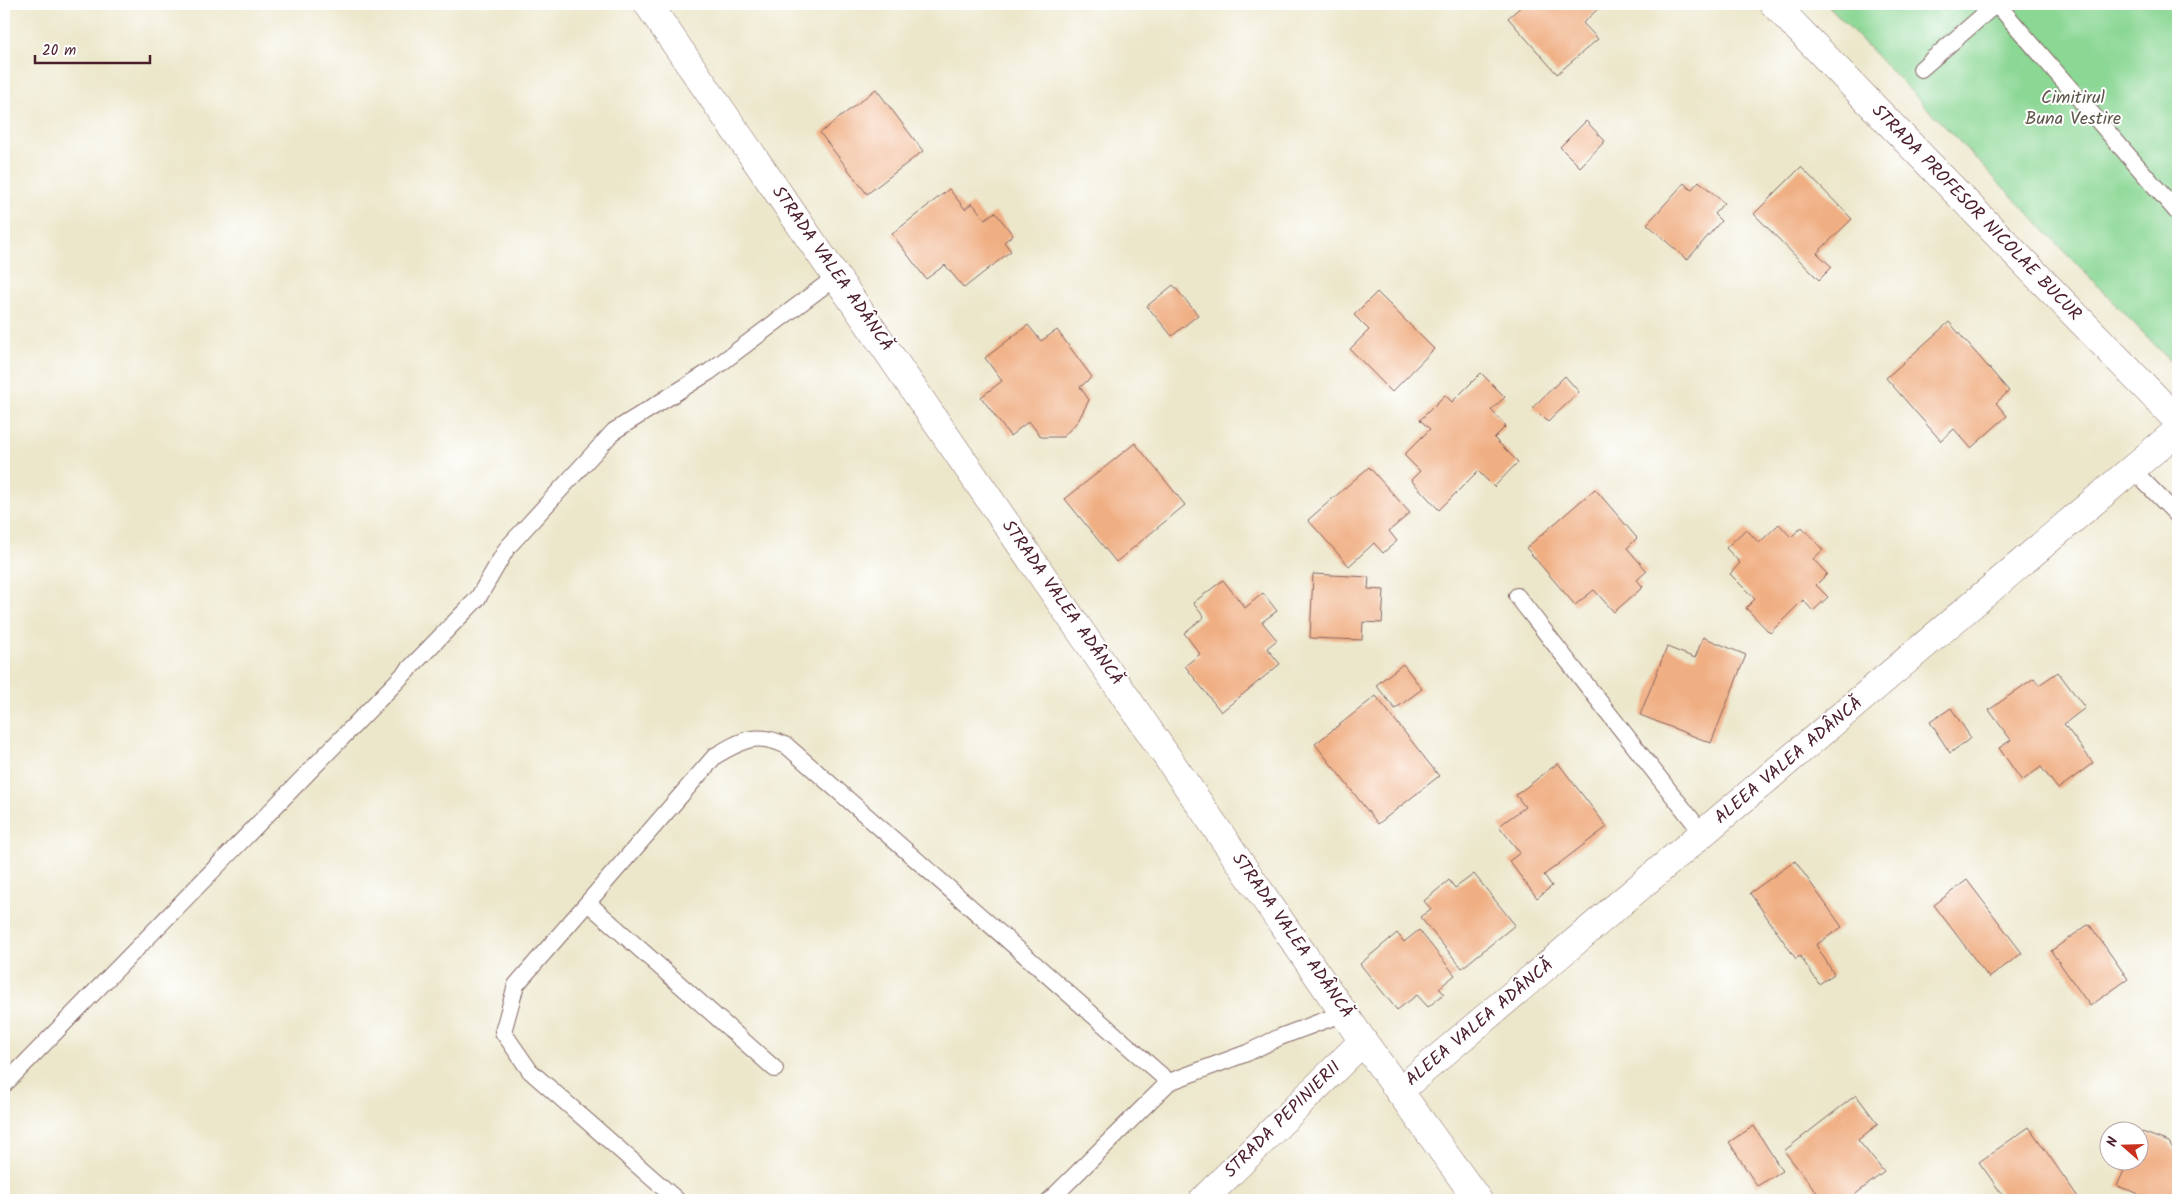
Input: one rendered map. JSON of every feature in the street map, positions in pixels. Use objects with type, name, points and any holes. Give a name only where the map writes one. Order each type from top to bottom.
[{"type":"street","name":"STRADA VALEA ADÂNCĂ","points":[[648,4],[1363,1041],[1478,1200]]},
{"type":"street","name":"STRADA PROFESOR NICOLAE BUCUR","points":[[1774,4],[2178,421]]},
{"type":"street","name":"ALEEA VALEA ADÂNCĂ","points":[[1399,1091],[2178,430]]},
{"type":"street","name":"STRADA PEPINIERII","points":[[1203,1200],[1363,1041]]},
{"type":"lane","points":[[1920,69],[1996,4],[2178,213]]},
{"type":"lane","points":[[4,1085],[478,598],[507,548],[614,431],[709,372],[837,276]]},
{"type":"lane","points":[[2132,469],[2178,516]]},
{"type":"lane","points":[[1516,596],[1703,834]]},
{"type":"lane","points":[[678,1200],[530,1071],[503,1032],[516,985],[715,756],[741,741],[770,737],[787,746],[1169,1082]]},
{"type":"lane","points":[[588,903],[775,1069]]},
{"type":"lane","points":[[1050,1200],[1169,1082],[1247,1053],[1280,1037],[1344,1013]]},
{"type":"green space","name":"Cimitirul Buna Vestire","points":[[1827,4],[2178,4],[2178,369]]},
{"type":"building","points":[[1524,4],[1601,4],[1583,23],[1598,39],[1557,74],[1508,18]]},
{"type":"building","points":[[876,89],[923,151],[867,194],[820,133]]},
{"type":"building","points":[[1586,121],[1605,141],[1580,167],[1560,147]]},
{"type":"building","points":[[1801,167],[1852,219],[1817,253],[1832,267],[1819,280],[1754,214]]},
{"type":"building","points":[[1699,181],[1724,203],[1714,214],[1721,221],[1687,260],[1647,224],[1684,183],[1691,190]]},
{"type":"building","points":[[949,189],[965,209],[972,203],[985,219],[995,212],[1013,235],[1004,242],[1011,251],[964,288],[945,265],[926,279],[892,234]]},
{"type":"building","points":[[1173,285],[1198,315],[1172,336],[1147,306]]},
{"type":"building","points":[[1377,292],[1434,349],[1392,392],[1350,349],[1369,330],[1354,315]]},
{"type":"building","points":[[1949,322],[2009,391],[1996,403],[2007,416],[1971,448],[1954,429],[1941,441],[1886,378]]},
{"type":"building","points":[[1028,325],[1041,341],[1057,330],[1092,377],[1080,387],[1089,400],[1078,421],[1063,437],[1041,437],[1029,421],[1010,436],[981,397],[1002,381],[985,358]]},
{"type":"building","points":[[1481,373],[1505,397],[1491,410],[1506,426],[1494,438],[1518,462],[1494,487],[1478,471],[1439,510],[1411,480],[1420,471],[1404,455],[1430,429],[1420,420],[1445,395],[1452,402]]},
{"type":"building","points":[[1565,376],[1579,392],[1548,422],[1533,407]]},
{"type":"building","points":[[1135,443],[1185,505],[1116,562],[1065,499]]},
{"type":"building","points":[[1369,467],[1410,513],[1389,531],[1397,541],[1383,553],[1374,543],[1349,566],[1308,520]]},
{"type":"building","points":[[1595,489],[1637,538],[1627,548],[1647,571],[1637,580],[1643,587],[1614,612],[1594,590],[1575,605],[1526,548]]},
{"type":"building","points":[[1779,524],[1791,537],[1802,527],[1823,550],[1813,559],[1827,574],[1816,585],[1828,597],[1813,611],[1803,600],[1770,633],[1746,608],[1755,599],[1730,574],[1740,563],[1726,548],[1746,529],[1759,543]]},
{"type":"building","points":[[1313,574],[1369,577],[1368,589],[1384,590],[1382,623],[1363,622],[1362,640],[1310,638]]},
{"type":"building","points":[[1223,580],[1245,608],[1263,593],[1277,611],[1262,622],[1277,640],[1267,648],[1280,664],[1221,712],[1185,666],[1200,654],[1184,633],[1204,617],[1193,603]]},
{"type":"building","points":[[1703,637],[1746,655],[1711,743],[1640,715],[1667,647],[1695,658]]},
{"type":"building","points":[[1403,664],[1422,689],[1395,709],[1376,685]]},
{"type":"building","points":[[2058,672],[2085,708],[2064,724],[2093,763],[2058,789],[2041,767],[2022,781],[1999,748],[2011,740],[1989,710],[2034,678],[2039,685]]},
{"type":"building","points":[[1376,696],[1439,776],[1378,824],[1315,744]]},
{"type":"building","points":[[1951,708],[1971,738],[1950,753],[1930,722]]},
{"type":"building","points":[[1558,763],[1607,827],[1544,875],[1552,886],[1537,898],[1509,861],[1520,853],[1499,826],[1525,807],[1516,795]]},
{"type":"building","points":[[1795,861],[1842,927],[1816,945],[1834,974],[1819,984],[1800,956],[1796,959],[1750,893]]},
{"type":"building","points":[[1474,874],[1515,925],[1462,968],[1420,917],[1431,909],[1424,901],[1449,880],[1455,888]]},
{"type":"building","points":[[1967,880],[2022,953],[1989,978],[1934,905]]},
{"type":"building","points":[[2089,924],[2128,979],[2090,1006],[2051,951]]},
{"type":"building","points":[[1419,930],[1455,975],[1439,988],[1444,994],[1428,1007],[1417,995],[1397,1010],[1360,964],[1397,933],[1404,942]]},
{"type":"building","points":[[1856,1095],[1878,1124],[1858,1140],[1884,1172],[1848,1200],[1823,1200],[1784,1151]]},
{"type":"building","points":[[1754,1126],[1782,1171],[1757,1186],[1729,1142]]},
{"type":"building","points":[[2029,1127],[2078,1197],[2073,1200],[2006,1200],[1979,1162]]},
{"type":"building","points":[[2150,1135],[2169,1142],[2178,1157],[2178,1200],[2141,1200],[2137,1193],[2117,1186],[2123,1172],[2150,1172]]}]
